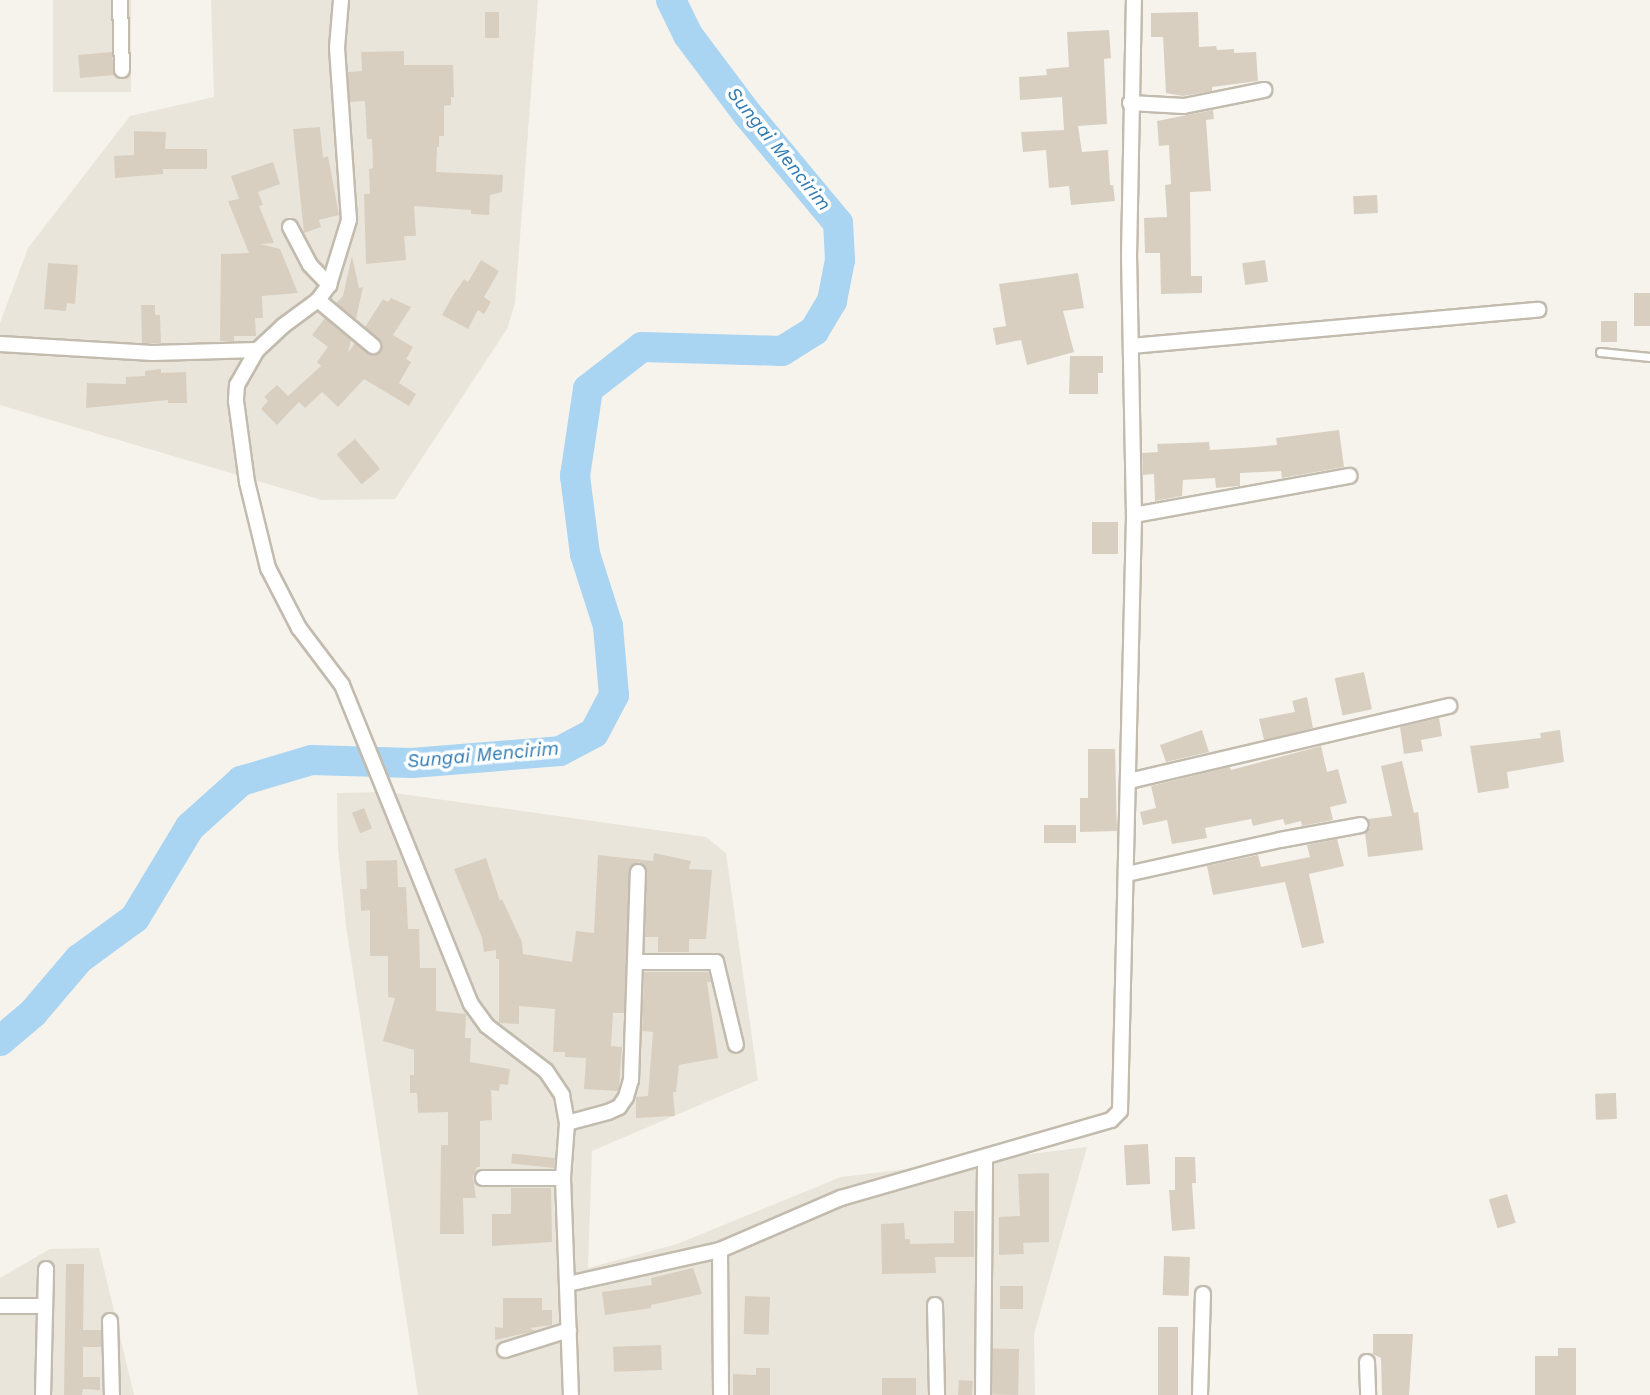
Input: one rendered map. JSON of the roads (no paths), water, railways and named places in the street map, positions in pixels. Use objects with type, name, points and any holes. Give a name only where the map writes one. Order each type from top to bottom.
[{"type":"street","points":[[120,0],[122,70]]},
{"type":"street","points":[[341,0],[337,48],[349,220],[329,285],[318,300],[257,350],[244,369],[236,401],[256,531],[281,598],[342,685],[391,812],[471,1004],[487,1026],[554,1080],[562,1095],[567,1123],[564,1178],[571,1395]]},
{"type":"street","points":[[568,1284],[720,1250],[841,1198],[1111,1120],[1120,1111],[1134,515],[1130,103],[1134,0]]},
{"type":"street","points":[[1130,103],[1184,106],[1264,90]]},
{"type":"street","points":[[290,227],[310,265],[329,285]]},
{"type":"street","points":[[318,300],[373,346]]},
{"type":"street","points":[[1131,346],[1538,310]]},
{"type":"street","points":[[0,344],[153,353],[257,350]]},
{"type":"street","points":[[1134,515],[1349,476]]},
{"type":"street","points":[[1129,781],[1449,706]]},
{"type":"street","points":[[1127,874],[1279,840],[1361,825]]},
{"type":"street","points":[[567,1123],[619,1107],[626,1097],[631,1080],[638,872]]},
{"type":"street","points":[[636,962],[716,962],[736,1045]]},
{"type":"street","points":[[983,1395],[985,1157]]},
{"type":"street","points":[[483,1178],[564,1178]]},
{"type":"street","points":[[720,1250],[721,1395]]},
{"type":"street","points":[[43,1395],[46,1269]]},
{"type":"street","points":[[1200,1395],[1203,1294]]},
{"type":"street","points":[[935,1304],[937,1395]]},
{"type":"street","points":[[0,1306],[44,1306]]},
{"type":"street","points":[[110,1321],[112,1395]]},
{"type":"street","points":[[505,1350],[569,1329]]},
{"type":"street","points":[[1367,1362],[1368,1395]]},
{"type":"lane","points":[[1600,352],[1650,357]]},
{"type":"waterway","name":"Sungai Mencirim","points":[[0,1041],[33,1013],[79,959],[135,918],[190,827],[241,781],[312,760],[412,763],[560,751],[594,733],[614,695],[608,626],[585,554],[575,476],[588,389],[642,347],[782,351],[814,331],[832,301],[840,260],[838,223],[748,115],[688,35],[671,0]]}]
